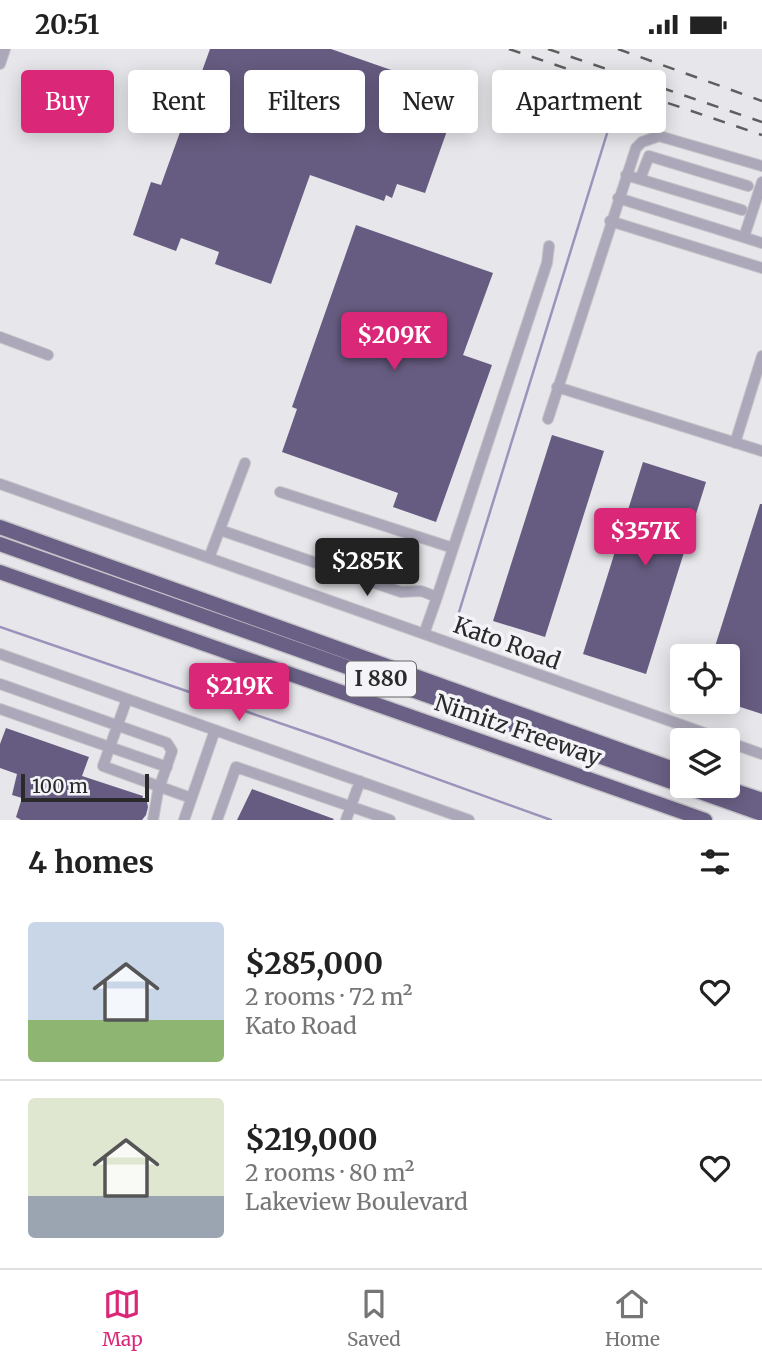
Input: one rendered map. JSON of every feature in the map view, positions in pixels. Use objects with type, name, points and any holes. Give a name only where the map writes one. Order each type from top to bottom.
[{"type":"highway","name":"Nimitz Freeway","points":[[0,527],[670,768]]},
{"type":"highway","name":"I 880","points":[[0,544],[762,814]]},
{"type":"highway","name":"Nimitz Freeway","points":[[0,572],[705,820]]},
{"type":"highway","points":[[740,792],[762,800]]},
{"type":"street","points":[[0,64],[5,49]]},
{"type":"street","points":[[548,419],[610,221],[636,148],[642,142],[659,136],[762,166]]},
{"type":"street","points":[[640,179],[649,156],[748,186]]},
{"type":"street","points":[[626,175],[742,210]]},
{"type":"street","points":[[744,237],[762,182]]},
{"type":"street","points":[[618,198],[762,243]]},
{"type":"street","points":[[610,221],[762,268]]},
{"type":"street","points":[[424,634],[547,263],[549,246]]},
{"type":"street","points":[[0,337],[48,355]]},
{"type":"street","points":[[735,443],[762,356]]},
{"type":"street","points":[[557,387],[762,451]]},
{"type":"street","points":[[209,558],[245,463]]},
{"type":"street","name":"Kato Road","points":[[0,484],[689,728]]},
{"type":"street","points":[[280,492],[453,548]]},
{"type":"street","points":[[220,530],[401,592],[421,591],[437,597]]},
{"type":"street","points":[[0,654],[469,820]]},
{"type":"street","points":[[0,684],[167,743],[172,751],[159,787],[153,820]]},
{"type":"street","points":[[127,699],[103,766],[191,797]]},
{"type":"street","points":[[0,709],[167,767]]},
{"type":"street","points":[[184,820],[215,730]]},
{"type":"street","name":"Kato Road","points":[[740,746],[762,754]]},
{"type":"street","points":[[217,820],[236,767],[390,820]]},
{"type":"street","points":[[346,820],[360,782]]},
{"type":"building","points":[[210,49],[331,49],[391,70],[379,70],[379,133],[446,133],[425,193],[397,184],[392,198],[386,195],[384,201],[310,175],[271,284],[215,264],[219,252],[181,238],[176,251],[133,235],[151,182],[161,185],[180,133],[230,133],[230,70],[202,70]]},
{"type":"building","points":[[356,225],[493,273],[463,355],[492,365],[436,522],[393,507],[398,493],[282,452],[297,409],[292,407]]},
{"type":"building","points":[[552,435],[604,451],[545,637],[493,621]]},
{"type":"building","points":[[643,462],[706,482],[646,674],[583,654]]},
{"type":"building","points":[[762,504],[762,714],[740,707],[740,644],[716,644]]},
{"type":"building","points":[[6,728],[89,757],[82,776],[143,796],[142,800],[147,802],[148,807],[146,815],[142,820],[21,820],[16,817],[22,798],[12,795],[17,774],[0,768],[0,744]]},
{"type":"building","points":[[252,789],[334,819],[237,820]]},
{"type":"waterway","points":[[455,625],[607,133]]},
{"type":"waterway","points":[[0,627],[329,740],[551,820]]},
{"type":"railway","points":[[509,49],[762,135]]},
{"type":"railway","points":[[548,49],[762,122]]},
{"type":"railway","points":[[618,49],[762,101]]}]
